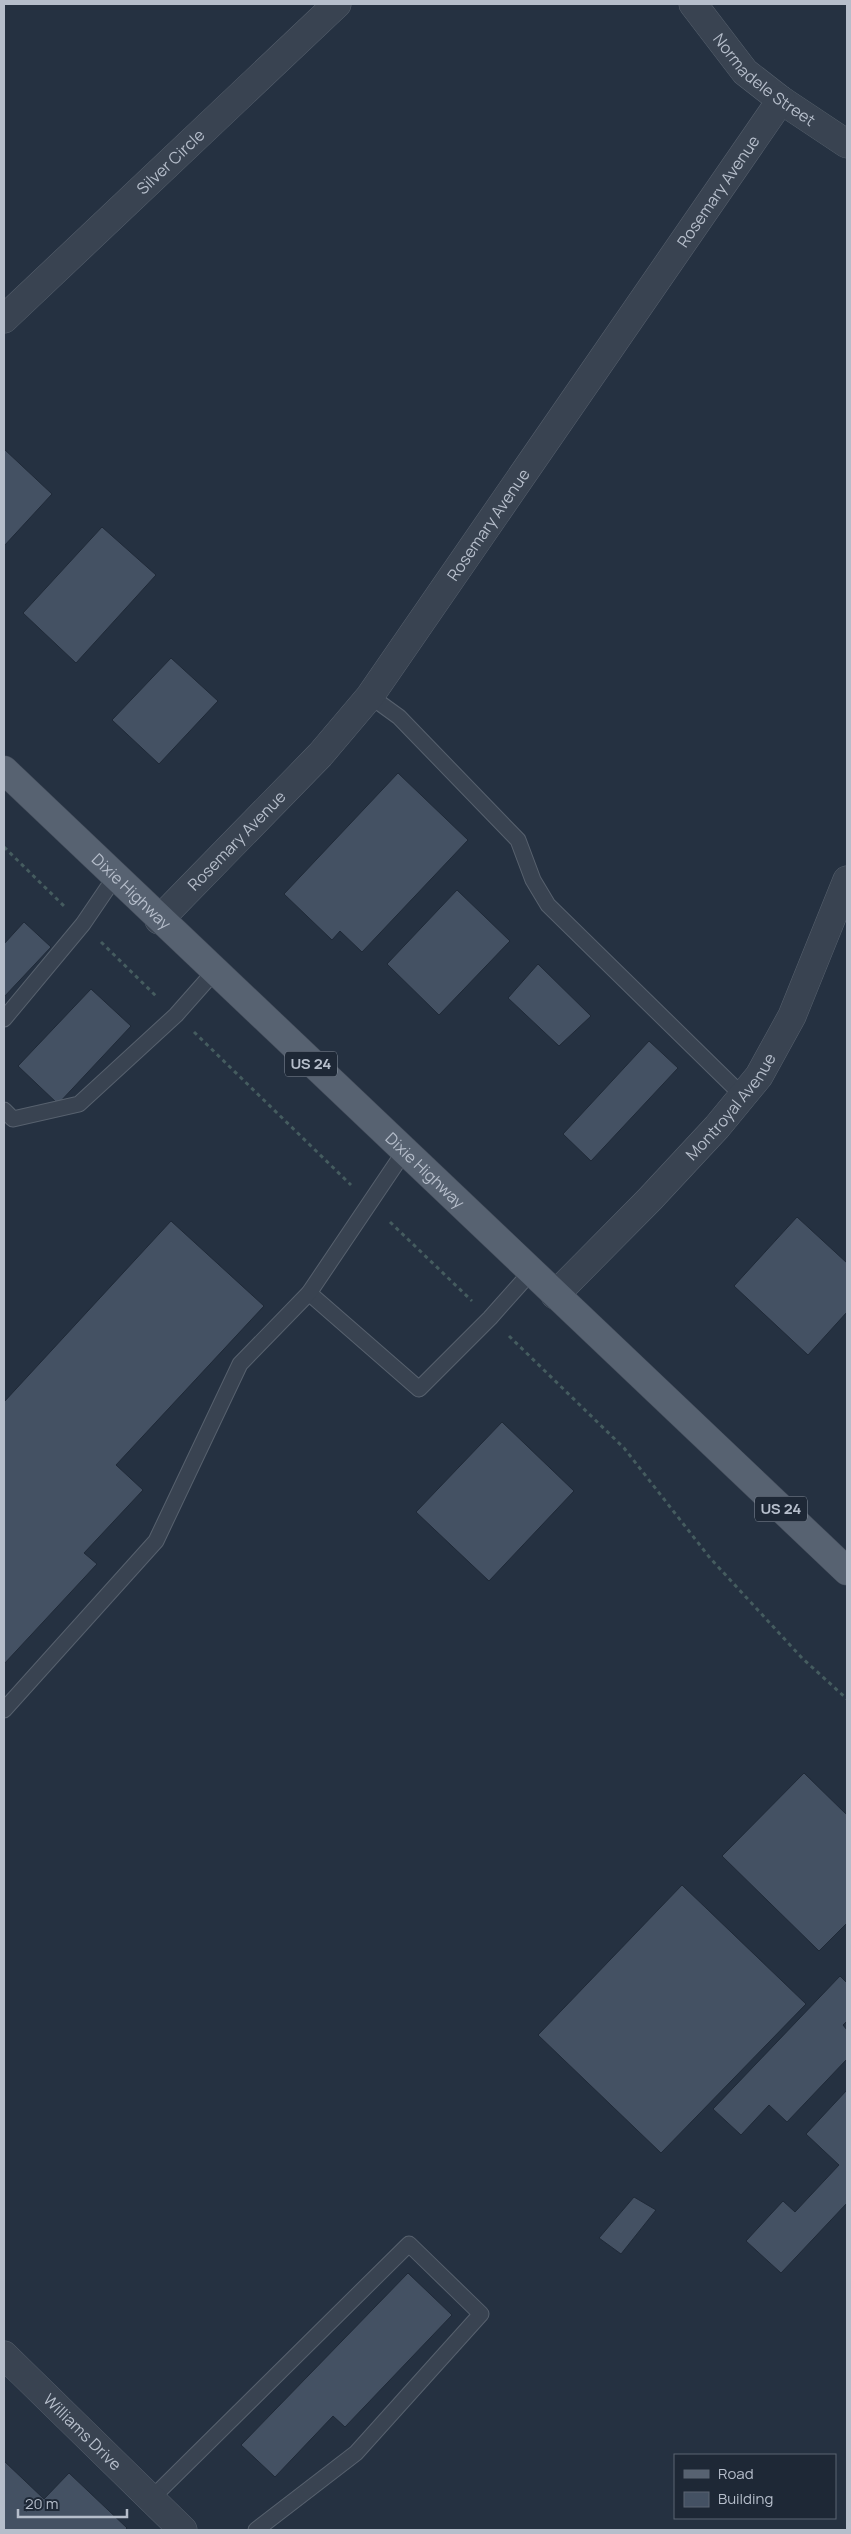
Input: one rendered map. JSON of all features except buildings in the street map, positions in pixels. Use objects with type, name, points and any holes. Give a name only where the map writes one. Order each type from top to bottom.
[{"type":"main road","name":"Dixie Highway","points":[[4,770],[159,920],[847,1570]]},
{"type":"street","name":"Silver Circle","points":[[4,319],[336,4]]},
{"type":"street","name":"Normadele Street","points":[[694,4],[745,72],[780,100],[847,144]]},
{"type":"street","name":"Rosemary Avenue","points":[[159,920],[320,755],[370,696],[780,100]]},
{"type":"street","name":"Montroyal Avenue","points":[[555,1295],[650,1200],[759,1076],[792,1016],[847,880]]},
{"type":"street","name":"Williams Drive","points":[[4,2355],[183,2530]]},
{"type":"lane","points":[[370,696],[399,717],[518,840],[533,880],[548,905],[743,1096]]},
{"type":"lane","points":[[4,1018],[83,924],[115,877]]},
{"type":"lane","points":[[4,1110],[13,1120],[79,1104],[176,1015],[214,972]]},
{"type":"lane","points":[[4,1710],[156,1541],[240,1364],[309,1293],[404,1152]]},
{"type":"lane","points":[[309,1293],[419,1389],[490,1318],[531,1272]]},
{"type":"lane","points":[[152,2498],[408,2244],[481,2314],[356,2453],[256,2530]]},
{"type":"path","points":[[4,847],[624,1448],[710,1558],[802,1658],[847,1700]]}]
